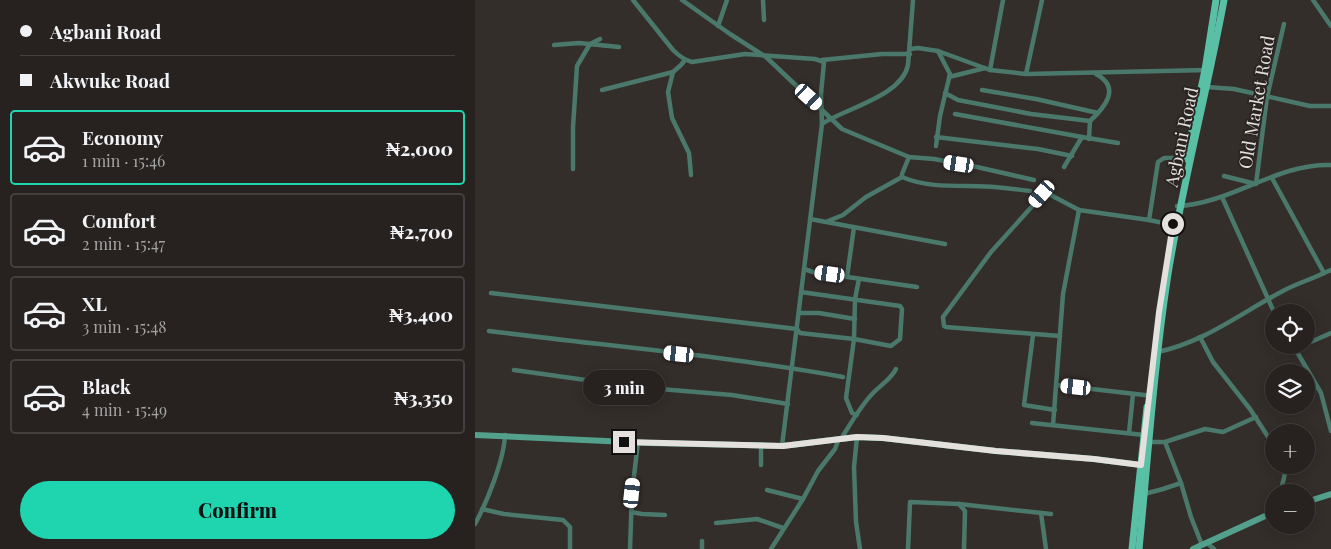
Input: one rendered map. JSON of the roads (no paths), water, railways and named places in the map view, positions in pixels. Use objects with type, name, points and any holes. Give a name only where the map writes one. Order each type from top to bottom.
[{"type":"main road","name":"Agbani Road","points":[[1188,159],[1207,87],[1207,70],[1216,0]]},
{"type":"main road","name":"Agbani Road","points":[[1139,549],[1144,494],[1144,435],[1176,225],[1188,159],[1223,0]]},
{"type":"main road","name":"Agbani Road","points":[[1132,549],[1148,442],[1159,312],[1176,225]]},
{"type":"main road","points":[[475,435],[783,446],[857,437],[883,438],[996,451],[1094,459],[1144,466]]},
{"type":"main road","points":[[1315,499],[1331,494]]},
{"type":"main road","points":[[1193,549],[1265,516]]},
{"type":"street","points":[[633,0],[673,50],[685,60],[692,62],[745,54],[822,60],[910,51],[918,48],[938,51],[988,69],[1026,74],[1207,70]]},
{"type":"street","points":[[682,0],[765,57],[842,129],[909,157],[933,159],[977,167],[1034,180]]},
{"type":"street","points":[[718,26],[727,0]]},
{"type":"street","points":[[763,0],[764,20]]},
{"type":"street","points":[[821,124],[881,95],[897,85],[907,72],[913,0]]},
{"type":"street","points":[[988,69],[1003,0]]},
{"type":"street","points":[[1026,74],[1042,0]]},
{"type":"street","points":[[1313,0],[1331,26]]},
{"type":"street","name":"Old Market Road","points":[[1256,184],[1267,97],[1284,24]]},
{"type":"street","points":[[573,169],[573,127],[577,66],[590,44],[600,39]]},
{"type":"street","points":[[554,45],[576,43],[619,47]]},
{"type":"street","points":[[936,146],[936,137],[950,71],[938,51]]},
{"type":"street","points":[[601,90],[673,72],[685,60]]},
{"type":"street","points":[[783,446],[821,124],[821,94],[824,65],[822,60]]},
{"type":"street","points":[[949,78],[988,69]]},
{"type":"street","points":[[673,72],[668,92],[672,118],[689,153],[691,175]]},
{"type":"street","points":[[1089,139],[1090,122],[1102,110],[1109,95],[1108,86],[1103,78],[1095,73]]},
{"type":"street","points":[[1207,87],[1235,89],[1315,107],[1331,106]]},
{"type":"street","points":[[982,90],[1036,99],[1098,113]]},
{"type":"street","points":[[945,93],[958,100],[1031,114],[1090,122]]},
{"type":"street","points":[[955,114],[1118,143]]},
{"type":"street","points":[[936,137],[1038,149],[1072,156]]},
{"type":"street","points":[[1064,167],[1082,137]]},
{"type":"street","points":[[829,221],[843,215],[866,197],[902,177],[909,157]]},
{"type":"street","points":[[1149,220],[1158,162],[1164,158],[1188,159]]},
{"type":"street","points":[[1179,206],[1222,197],[1303,167],[1331,165]]},
{"type":"street","points":[[1224,176],[1256,184]]},
{"type":"street","points":[[902,177],[912,181],[939,186],[968,186],[1029,191]]},
{"type":"street","points":[[1272,178],[1324,273]]},
{"type":"street","points":[[1060,336],[946,327],[944,326],[943,317],[991,252],[1042,194],[1047,192],[1079,210],[1176,225]]},
{"type":"street","points":[[1222,197],[1271,304]]},
{"type":"street","points":[[1053,425],[1063,294],[1079,210]]},
{"type":"street","points":[[810,219],[945,244]]},
{"type":"street","points":[[847,277],[854,227]]},
{"type":"street","points":[[1157,352],[1173,350],[1200,338],[1281,292],[1331,270]]},
{"type":"street","points":[[804,271],[917,287]]},
{"type":"street","points":[[857,415],[852,413],[846,398],[854,339],[855,299],[859,279]]},
{"type":"street","points":[[491,293],[797,329],[800,333],[854,339],[891,346],[899,339],[902,309],[900,306],[801,292]]},
{"type":"street","points":[[799,313],[819,313],[855,319]]},
{"type":"street","points":[[489,331],[737,360],[843,377]]},
{"type":"street","points":[[1315,340],[1331,333]]},
{"type":"street","points":[[1033,335],[1024,405],[1055,410]]},
{"type":"street","points":[[1200,338],[1213,362],[1265,432]]},
{"type":"street","points":[[1298,354],[1321,394],[1331,431]]},
{"type":"street","points":[[771,549],[839,440],[874,392],[886,383],[896,369]]},
{"type":"street","points":[[514,370],[636,387],[732,395],[788,404]]},
{"type":"street","points":[[1057,385],[1151,396]]},
{"type":"street","points":[[1129,434],[1133,394]]},
{"type":"street","points":[[1148,442],[1165,442],[1205,429],[1223,432],[1255,417]]},
{"type":"street","points":[[1032,423],[1144,435]]},
{"type":"street","points":[[475,524],[504,450],[505,435]]},
{"type":"street","points":[[857,437],[854,467],[855,522],[860,549]]},
{"type":"street","points":[[630,549],[631,512],[638,442]]},
{"type":"street","points":[[1165,442],[1181,483],[1191,517],[1205,544],[1213,549]]},
{"type":"street","points":[[761,445],[761,465]]},
{"type":"street","points":[[1144,494],[1163,490],[1181,483]]},
{"type":"street","points":[[767,490],[803,499]]},
{"type":"street","points":[[908,549],[910,502],[959,504],[1051,514]]},
{"type":"street","points":[[959,504],[965,511],[964,549]]},
{"type":"street","points":[[482,509],[505,514],[563,520],[571,527],[570,549]]},
{"type":"street","points":[[631,512],[665,515]]},
{"type":"street","points":[[1041,513],[1046,549]]},
{"type":"street","points":[[716,523],[757,519],[783,528]]},
{"type":"street","points":[[702,541],[702,549]]}]
